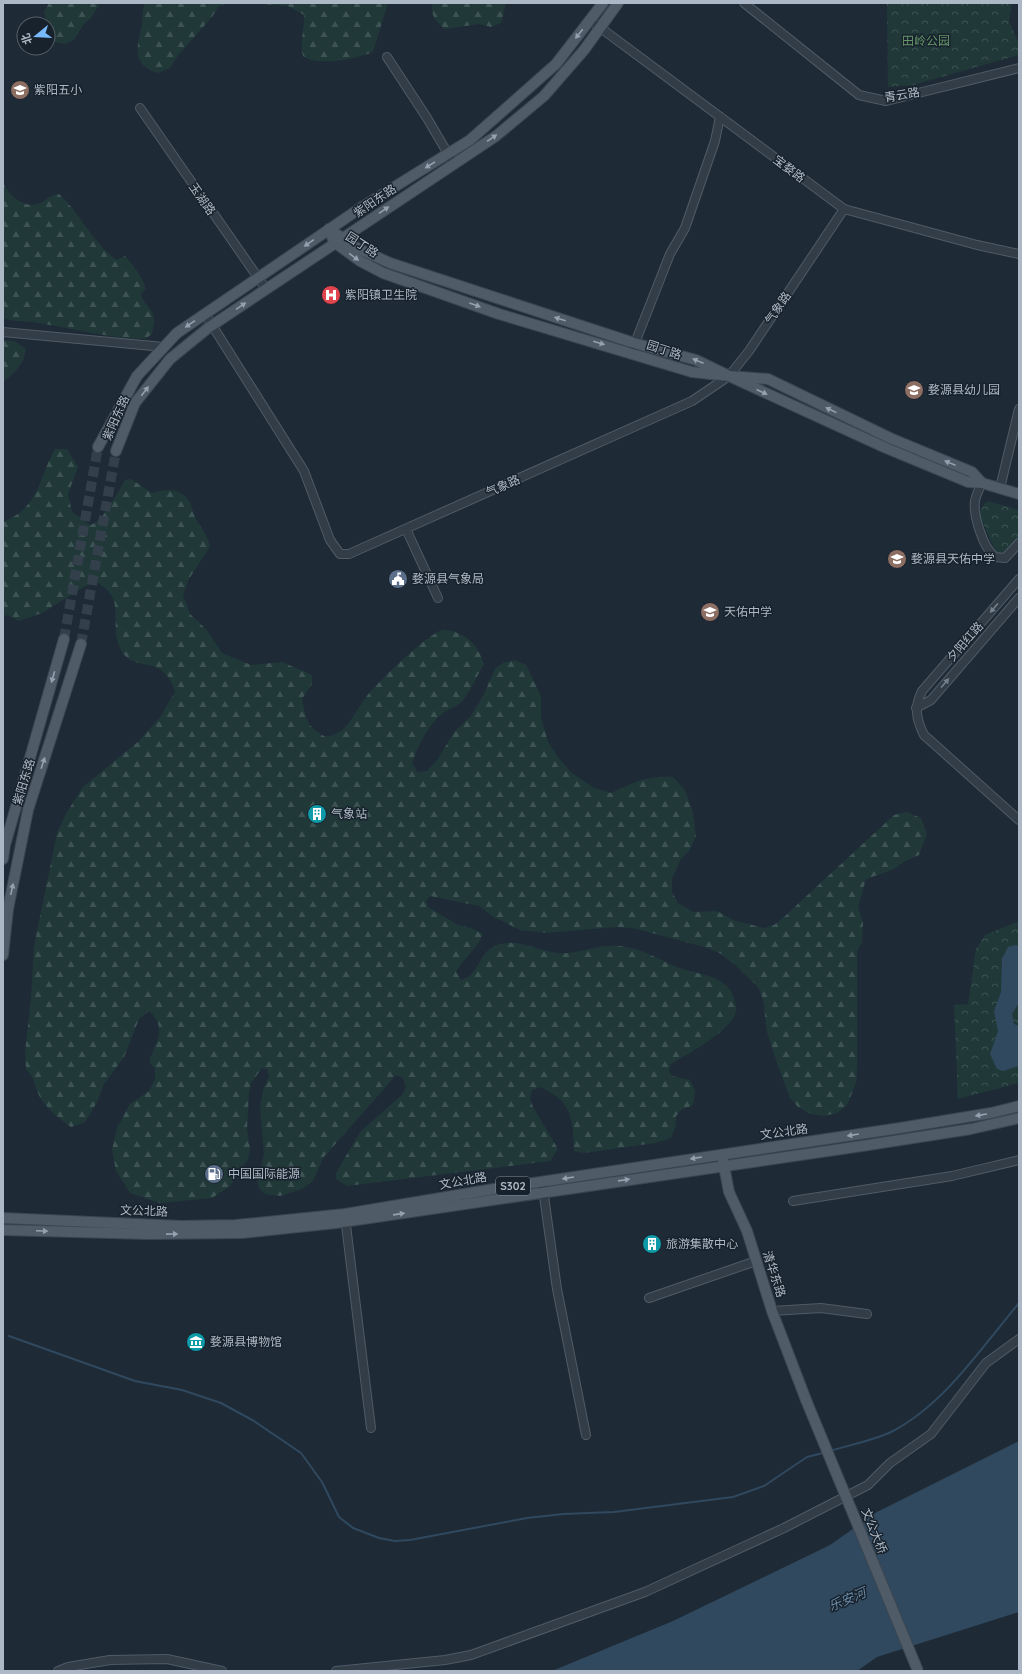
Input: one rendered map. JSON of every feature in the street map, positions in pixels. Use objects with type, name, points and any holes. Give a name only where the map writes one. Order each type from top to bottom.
[{"type":"main road","name":"紫阳东路","points":[[98,447],[137,376],[177,333],[329,229],[470,140],[556,64],[603,3]]},
{"type":"main road","name":"紫阳东路","points":[[116,451],[135,403],[170,359],[213,324],[496,136],[544,96],[584,50],[618,3]]},
{"type":"main road","name":"园丁路","points":[[329,229],[360,261],[383,273],[499,314],[633,348]]},
{"type":"main road","name":"园丁路","points":[[339,240],[390,263],[633,348],[692,372],[729,376],[886,448],[968,482],[982,483],[1019,494]]},
{"type":"main road","name":"紫阳东路","points":[[3,859],[5,845],[64,639]]},
{"type":"main road","name":"紫阳东路","points":[[3,955],[8,909],[28,810],[81,644]]},
{"type":"main road","name":"文公北路","points":[[3,1218],[182,1226],[236,1225],[345,1218],[542,1182],[913,1126],[991,1113],[1019,1106]]},
{"type":"main road","name":"文公北路","points":[[3,1230],[148,1234],[234,1233],[543,1192],[724,1166],[956,1131],[1019,1118]]},
{"type":"main road","name":"清华东路","points":[[721,1154],[729,1192],[747,1232],[772,1311],[806,1400]]},
{"type":"main road","name":"文公大桥","points":[[806,1400],[918,1671]]},
{"type":"street","name":"青云路","points":[[744,3],[859,95],[886,101],[1019,68]]},
{"type":"street","name":"宝婺路","points":[[590,20],[844,210],[977,245],[1019,254]]},
{"type":"street","points":[[387,57],[454,164]]},
{"type":"street","name":"玉湖路","points":[[140,108],[266,289]]},
{"type":"street","points":[[633,348],[670,254],[685,228],[716,141],[720,117]]},
{"type":"street","name":"气象路","points":[[205,314],[213,324],[304,471],[330,540],[340,554],[349,554],[692,401],[729,376],[749,351],[844,210]]},
{"type":"street","points":[[3,332],[164,347]]},
{"type":"street","points":[[1000,488],[1019,408]]},
{"type":"street","points":[[982,483],[975,500],[975,510],[976,518],[989,551],[995,557],[1005,558],[1019,543]]},
{"type":"street","points":[[406,529],[438,598]]},
{"type":"street","name":"夕阳红路","points":[[916,708],[922,691],[1019,579]]},
{"type":"street","name":"夕阳红路","points":[[916,708],[931,700],[1019,598]]},
{"type":"street","points":[[916,708],[917,722],[924,735],[1019,820]]},
{"type":"street","points":[[793,1201],[952,1176],[1019,1160]]},
{"type":"street","points":[[542,1182],[557,1289],[586,1435]]},
{"type":"street","points":[[345,1218],[370,1428]]},
{"type":"street","points":[[649,1298],[756,1261]]},
{"type":"street","points":[[772,1311],[821,1308],[867,1314]]},
{"type":"street","points":[[336,1671],[445,1660],[471,1655],[645,1592],[784,1528],[868,1485],[890,1463],[931,1434],[986,1363],[1019,1339]]},
{"type":"street","points":[[58,1671],[68,1667],[110,1660],[167,1659],[222,1671]]},
{"type":"green space","points":[[49,3],[100,3],[91,18],[83,25],[75,39],[65,44],[56,42],[56,16],[45,16],[44,12]]},
{"type":"green space","points":[[145,3],[227,3],[218,7],[212,17],[179,54],[170,68],[158,73],[149,70],[143,65],[138,54]]},
{"type":"green space","points":[[248,3],[388,3],[373,52],[366,55],[337,61],[318,61],[303,56],[302,41],[304,15],[288,6]]},
{"type":"green space","points":[[433,3],[506,3],[501,23],[491,27],[479,24],[445,29],[434,18],[432,11]]},
{"type":"green space","name":"田岭公园","points":[[887,3],[1012,3],[1009,21],[1019,44],[1019,55],[913,85],[888,87]]},
{"type":"green space","points":[[3,182],[9,192],[23,203],[34,205],[59,194],[74,210],[93,237],[108,253],[117,260],[125,256],[137,271],[146,289],[141,294],[144,301],[152,311],[154,317],[152,334],[145,339],[117,337],[3,318]]},
{"type":"green space","points":[[3,340],[14,341],[26,349],[21,364],[3,382]]},
{"type":"green space","points":[[55,449],[67,449],[78,467],[68,494],[72,512],[90,525],[100,519],[105,513],[125,480],[131,479],[152,493],[172,490],[185,496],[207,537],[210,546],[189,579],[183,595],[190,614],[206,629],[222,653],[251,665],[282,662],[312,675],[312,684],[302,699],[306,717],[308,722],[315,730],[326,737],[334,735],[346,726],[362,702],[373,689],[415,649],[436,633],[443,630],[449,630],[469,639],[478,650],[484,664],[470,691],[462,702],[446,711],[438,718],[428,729],[420,742],[412,763],[418,772],[427,771],[438,759],[454,732],[470,717],[484,694],[495,669],[503,663],[515,660],[526,665],[541,696],[541,717],[548,742],[560,760],[572,773],[594,788],[611,793],[641,780],[656,777],[673,777],[685,790],[693,812],[696,836],[689,851],[681,859],[672,878],[672,892],[678,903],[693,912],[717,911],[733,920],[764,928],[774,925],[894,815],[907,812],[921,818],[927,834],[919,855],[905,861],[892,870],[866,879],[858,907],[863,923],[862,942],[857,951],[857,1071],[856,1083],[847,1105],[837,1113],[824,1116],[811,1114],[798,1107],[790,1098],[767,1032],[763,999],[758,987],[721,954],[708,948],[633,928],[616,927],[546,933],[520,930],[492,916],[479,906],[430,896],[426,901],[428,907],[458,925],[471,928],[483,934],[477,945],[462,962],[456,972],[461,980],[474,972],[485,954],[490,949],[497,945],[513,943],[558,953],[610,946],[626,947],[642,951],[680,968],[713,978],[727,986],[733,994],[736,1007],[736,1011],[732,1019],[726,1027],[708,1042],[671,1064],[669,1071],[672,1076],[690,1080],[695,1091],[693,1105],[681,1110],[676,1116],[676,1125],[671,1138],[655,1143],[584,1153],[574,1151],[573,1131],[565,1105],[561,1100],[541,1087],[532,1090],[530,1098],[533,1107],[558,1149],[550,1161],[347,1186],[336,1179],[336,1173],[360,1132],[402,1095],[406,1087],[403,1078],[396,1075],[323,1158],[313,1181],[302,1189],[280,1196],[265,1194],[259,1188],[257,1179],[264,1155],[260,1106],[264,1087],[269,1076],[267,1069],[262,1068],[251,1083],[249,1093],[247,1129],[250,1149],[248,1159],[230,1186],[212,1198],[160,1203],[130,1193],[116,1171],[112,1150],[117,1128],[130,1104],[149,1091],[155,1079],[155,1069],[149,1062],[159,1035],[158,1023],[149,1011],[139,1019],[124,1057],[104,1084],[96,1104],[85,1122],[71,1127],[44,1103],[39,1095],[33,1079],[26,1069],[25,1052],[31,999],[34,946],[57,833],[67,812],[83,787],[139,741],[160,717],[175,692],[170,679],[163,672],[156,667],[133,661],[121,650],[117,640],[115,604],[112,596],[106,589],[96,582],[84,587],[42,613],[19,621],[7,615],[3,617],[3,522],[15,516],[31,500]]},
{"type":"green space","points":[[988,501],[1019,510],[1019,540],[1005,555],[998,554],[995,550],[979,514],[984,504]]},
{"type":"green space","points":[[1019,921],[1019,1083],[958,1099],[954,1005],[968,1004],[976,949],[985,935]]},
{"type":"water","points":[[1015,945],[1019,946],[1019,1003],[1012,1014],[1014,1024],[1019,1026],[1019,1066],[1003,1071],[997,1069],[990,1054],[998,1031],[994,1011],[1001,992],[1002,959],[1008,947]]},
{"type":"water","name":"乐安河","points":[[1019,1441],[1019,1612],[877,1657],[857,1671],[552,1671],[673,1621],[830,1545],[877,1512]]},
{"type":"waterway","points":[[830,1451],[891,1432],[910,1421],[928,1407],[961,1374],[1019,1303]]},
{"type":"waterway","points":[[9,1336],[135,1381],[182,1390],[221,1403],[254,1421],[301,1453],[322,1482],[339,1517],[353,1528],[379,1538],[395,1541],[410,1540],[527,1518],[563,1514],[614,1512],[733,1497],[764,1486],[807,1457],[823,1453]]},
{"type":"tunnel","points":[[64,639],[98,447]]},
{"type":"tunnel","points":[[81,644],[116,451]]},
{"type":"place","name":"紫阳五小","points":[[20,90]]},
{"type":"place","name":"紫阳镇卫生院","points":[[331,295]]},
{"type":"place","name":"婺源县幼儿园","points":[[914,390]]},
{"type":"place","name":"婺源县天佑中学","points":[[897,559]]},
{"type":"place","name":"婺源县气象局","points":[[398,579]]},
{"type":"place","name":"天佑中学","points":[[710,612]]},
{"type":"place","name":"气象站","points":[[317,814]]},
{"type":"place","name":"中国国际能源","points":[[214,1174]]},
{"type":"place","name":"旅游集散中心","points":[[652,1244]]},
{"type":"place","name":"婺源县博物馆","points":[[196,1342]]}]
